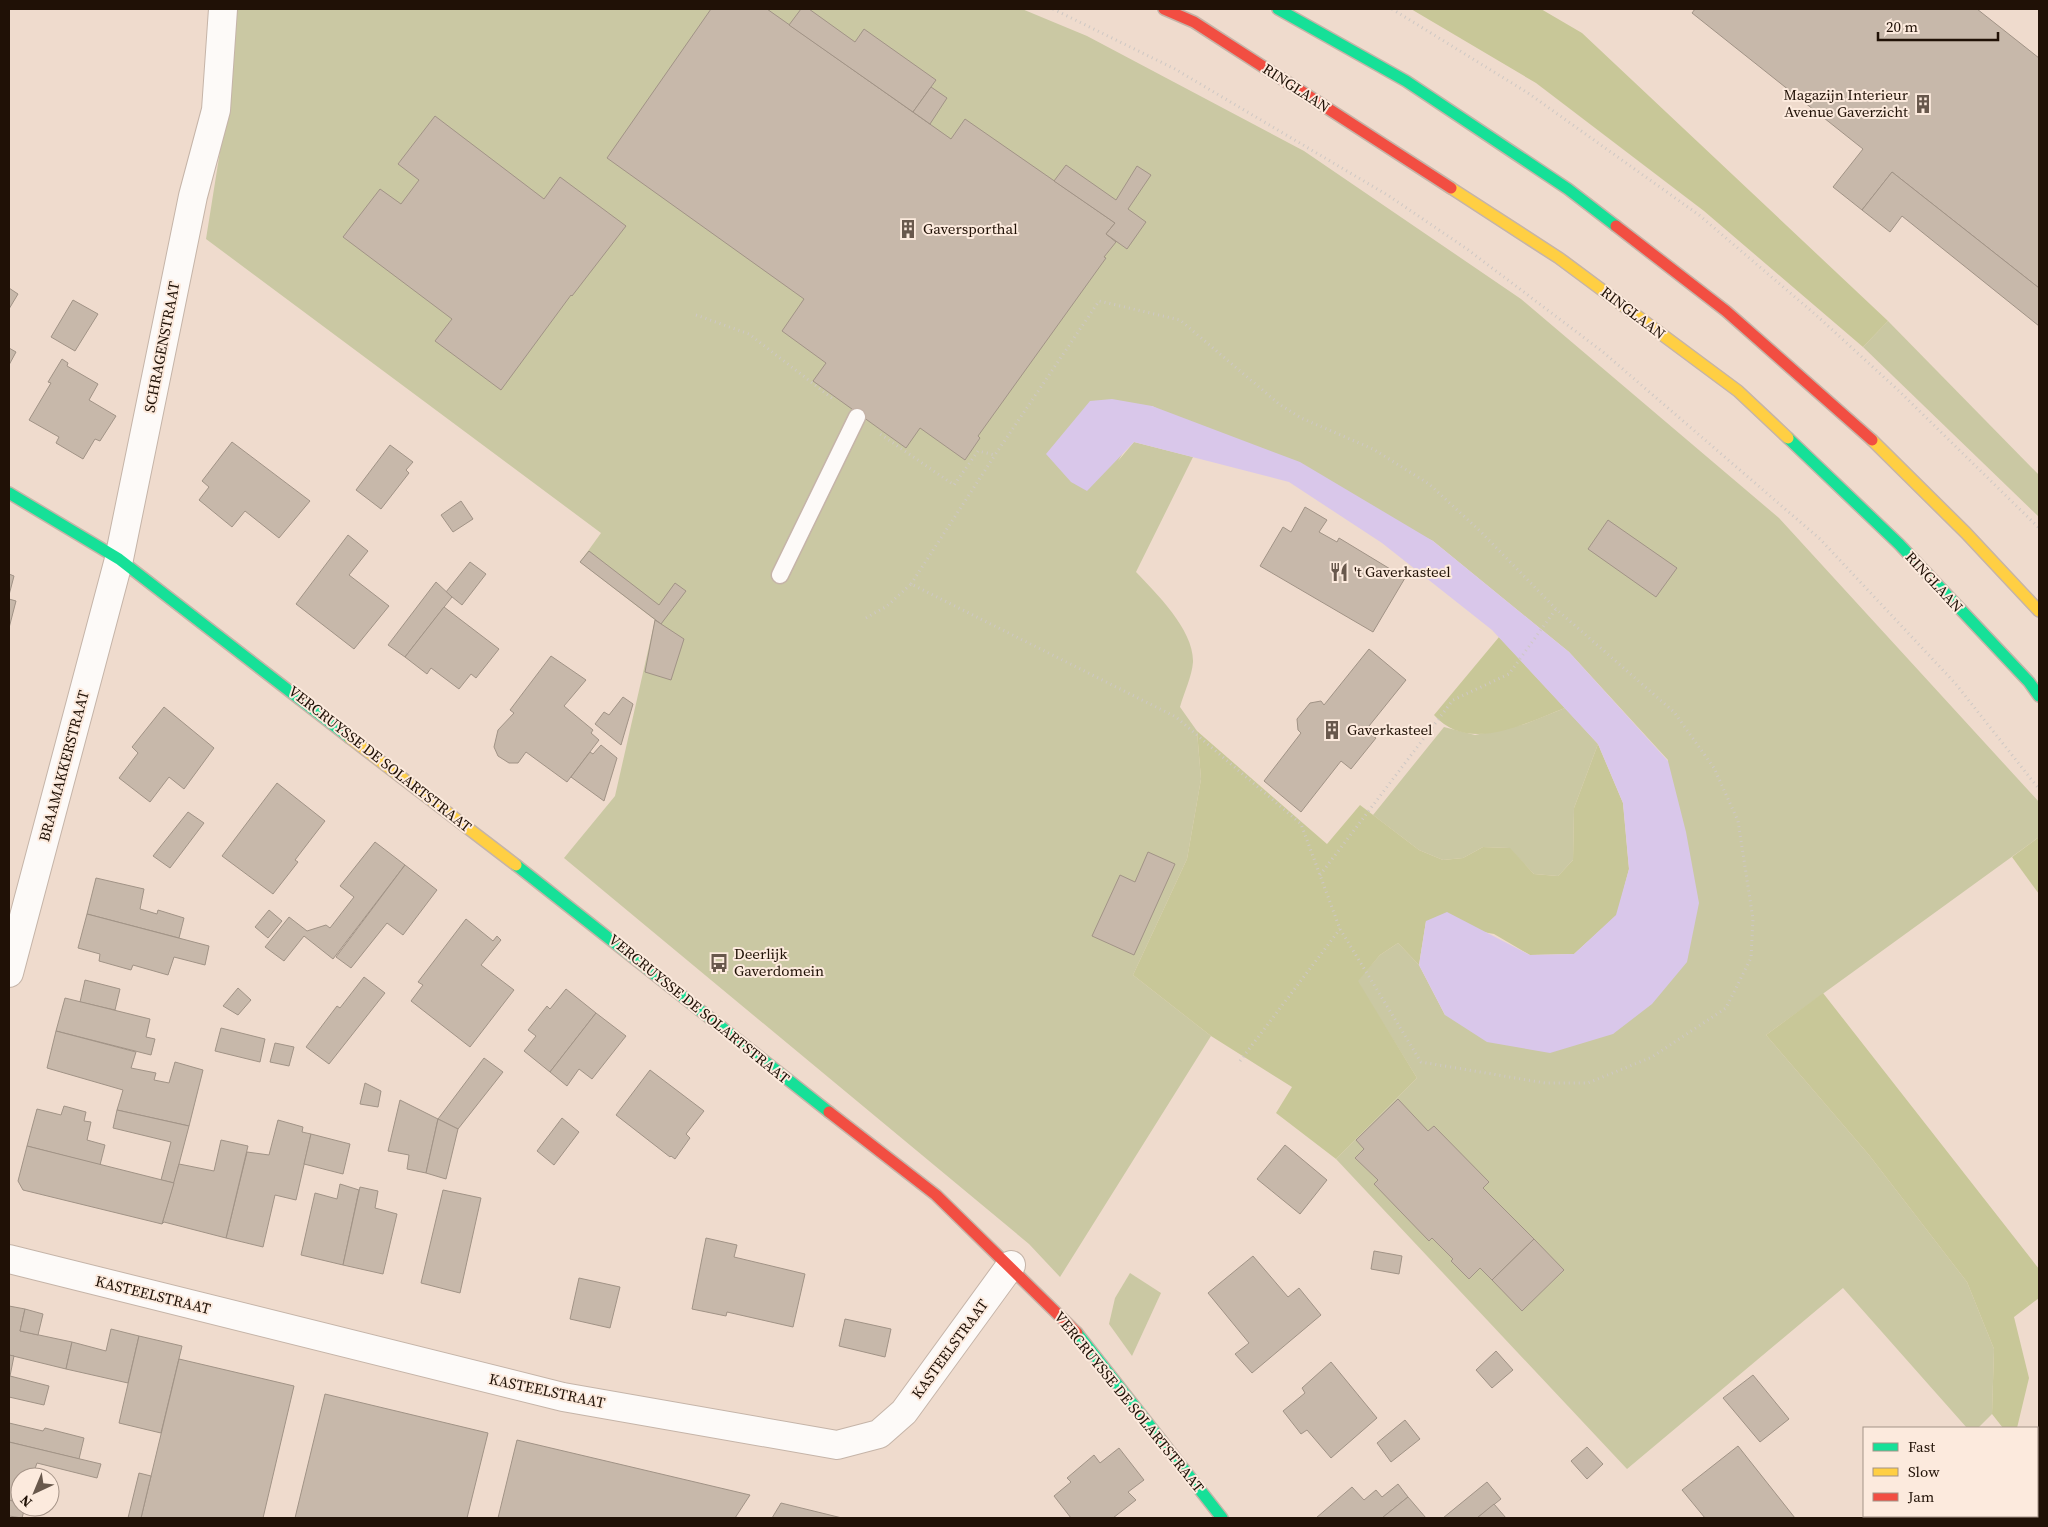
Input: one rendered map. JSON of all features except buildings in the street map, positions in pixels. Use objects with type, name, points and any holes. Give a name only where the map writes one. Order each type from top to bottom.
[{"type":"main road","name":"RINGLAAN","points":[[1164,9],[1194,22],[1559,258],[1738,391],[1899,544],[2039,696]]},
{"type":"main road","points":[[1278,9],[1406,81],[1568,189],[1726,311],[1848,417],[1966,533],[2039,611]]},
{"type":"main road","points":[[9,493],[119,559]]},
{"type":"main road","name":"VERCRUYSSE DE SOLARTSTRAAT","points":[[119,559],[557,897],[726,1032],[936,1195],[1011,1265],[1072,1327],[1222,1518]]},
{"type":"street","name":"SCHRAGENSTRAAT","points":[[119,559],[193,196],[216,110],[223,9]]},
{"type":"street","name":"BRAAMAKKERSTRAAT","points":[[9,973],[119,559]]},
{"type":"street","name":"KASTEELSTRAAT","points":[[9,1259],[563,1397],[837,1445],[879,1434],[904,1412],[1011,1265]]},
{"type":"lane","points":[[780,575],[857,417]]},
{"type":"path","points":[[1053,9],[1175,69],[1389,196],[1467,249],[1603,352],[1820,539],[1955,683],[2039,789]]},
{"type":"path","points":[[1392,9],[1528,93],[1699,216],[1823,321],[2039,528]]},
{"type":"path","points":[[866,618],[887,606],[911,584],[1099,301],[1180,320],[1279,404],[1301,418],[1373,449],[1429,484],[1480,531],[1556,609],[1674,712],[1714,768],[1738,821],[1753,919],[1751,958],[1726,1008],[1652,1057],[1588,1083],[1545,1083],[1421,1062],[1340,929],[1301,824],[1176,717],[911,584]]},
{"type":"path","points":[[696,315],[749,334],[857,417],[954,485],[978,451],[995,455]]},
{"type":"path","points":[[1320,875],[1453,700],[1509,674],[1556,609]]},
{"type":"path","points":[[1240,1061],[1340,929]]},
{"type":"shaded area","points":[[231,9],[1022,9],[1087,36],[1304,151],[1521,299],[1779,518],[2039,802],[2039,837],[1766,1035],[1869,1155],[1967,1282],[1994,1349],[1992,1414],[1979,1427],[1966,1427],[1843,1288],[1627,1469],[1336,1159],[1417,1078],[1357,981],[1380,955],[1398,943],[1419,965],[1445,1015],[1613,1034],[1668,760],[1569,652],[1433,541],[1152,406],[1118,461],[1134,442],[1193,457],[1136,572],[1181,625],[1192,650],[1193,662],[1190,679],[1180,707],[1197,731],[1201,779],[1187,859],[1133,975],[1211,1036],[1060,1277],[1029,1244],[564,858],[615,796],[655,620],[580,562],[601,533],[206,239],[221,145]]},
{"type":"shaded area","points":[[1411,9],[1541,9],[1582,33],[1888,321],[1863,347],[1704,211],[1536,83]]},
{"type":"shaded area","points":[[1888,321],[2039,475],[2039,517],[1863,347]]},
{"type":"shaded area","points":[[1112,399],[1152,406],[1300,462],[1433,541],[1569,652],[1668,761],[1686,832],[1699,903],[1687,962],[1652,1004],[1613,1034],[1550,1053],[1487,1042],[1445,1015],[1419,965],[1426,921],[1447,912],[1530,955],[1574,954],[1616,915],[1629,869],[1623,803],[1598,744],[1492,630],[1382,543],[1289,482],[1134,442],[1087,491],[1071,482],[1046,454],[1090,401]]},
{"type":"shaded area","points":[[1499,637],[1565,708],[1498,732],[1480,734],[1463,732],[1448,727],[1434,715]]},
{"type":"shaded area","points":[[1565,708],[1598,744],[1574,808],[1573,860],[1558,876],[1534,874],[1509,848],[1483,847],[1463,858],[1443,860],[1419,850],[1373,815],[1444,727],[1475,735],[1525,724]]},
{"type":"shaded area","points":[[1197,731],[1327,844],[1360,805],[1419,850],[1443,860],[1463,858],[1483,847],[1510,848],[1534,874],[1558,876],[1573,860],[1574,808],[1598,744],[1623,803],[1629,869],[1617,915],[1574,954],[1530,955],[1494,934],[1426,921],[1419,965],[1398,943],[1380,955],[1358,981],[1417,1078],[1336,1159],[1276,1113],[1292,1087],[1211,1036],[1133,975],[1187,859],[1201,779]]},
{"type":"shaded area","points":[[2039,837],[2039,894],[2012,857]]},
{"type":"shaded area","points":[[1823,993],[2039,1269],[2039,1298],[2014,1317],[2029,1378],[2017,1427],[2002,1427],[1992,1414],[1994,1349],[1967,1282],[1869,1155],[1766,1035]]},
{"type":"shaded area","points":[[1130,1273],[1161,1293],[1132,1356],[1109,1324],[1115,1298]]},
{"type":"traffic: fast","points":[[1278,9],[1406,81],[1568,189],[1616,226]]},
{"type":"traffic: fast","points":[[1788,438],[1899,544],[2029,682],[2039,696]]},
{"type":"traffic: fast","points":[[9,493],[119,559],[350,738]]},
{"type":"traffic: fast","points":[[516,865],[829,1112]]},
{"type":"traffic: fast","points":[[1077,1333],[1222,1518]]},
{"type":"traffic: slow","points":[[1451,188],[1559,258],[1738,391],[1788,438]]},
{"type":"traffic: slow","points":[[1872,440],[1966,533],[2039,611]]},
{"type":"traffic: slow","points":[[350,738],[516,865]]},
{"type":"traffic: jam","points":[[1164,9],[1194,22],[1451,188]]},
{"type":"traffic: jam","points":[[1616,226],[1726,311],[1872,440]]},
{"type":"traffic: jam","points":[[829,1112],[936,1195],[1077,1333]]},
{"type":"place","name":"Magazijn Interieur Avenue Gaverzicht","points":[[1923,104]]},
{"type":"place","name":"Gaversporthal","points":[[908,229]]},
{"type":"place","name":"'t Gaverkasteel","points":[[1339,572]]},
{"type":"place","name":"Gaverkasteel","points":[[1332,730]]},
{"type":"place","name":"Deerlijk Gaverdomein","points":[[719,963]]}]
